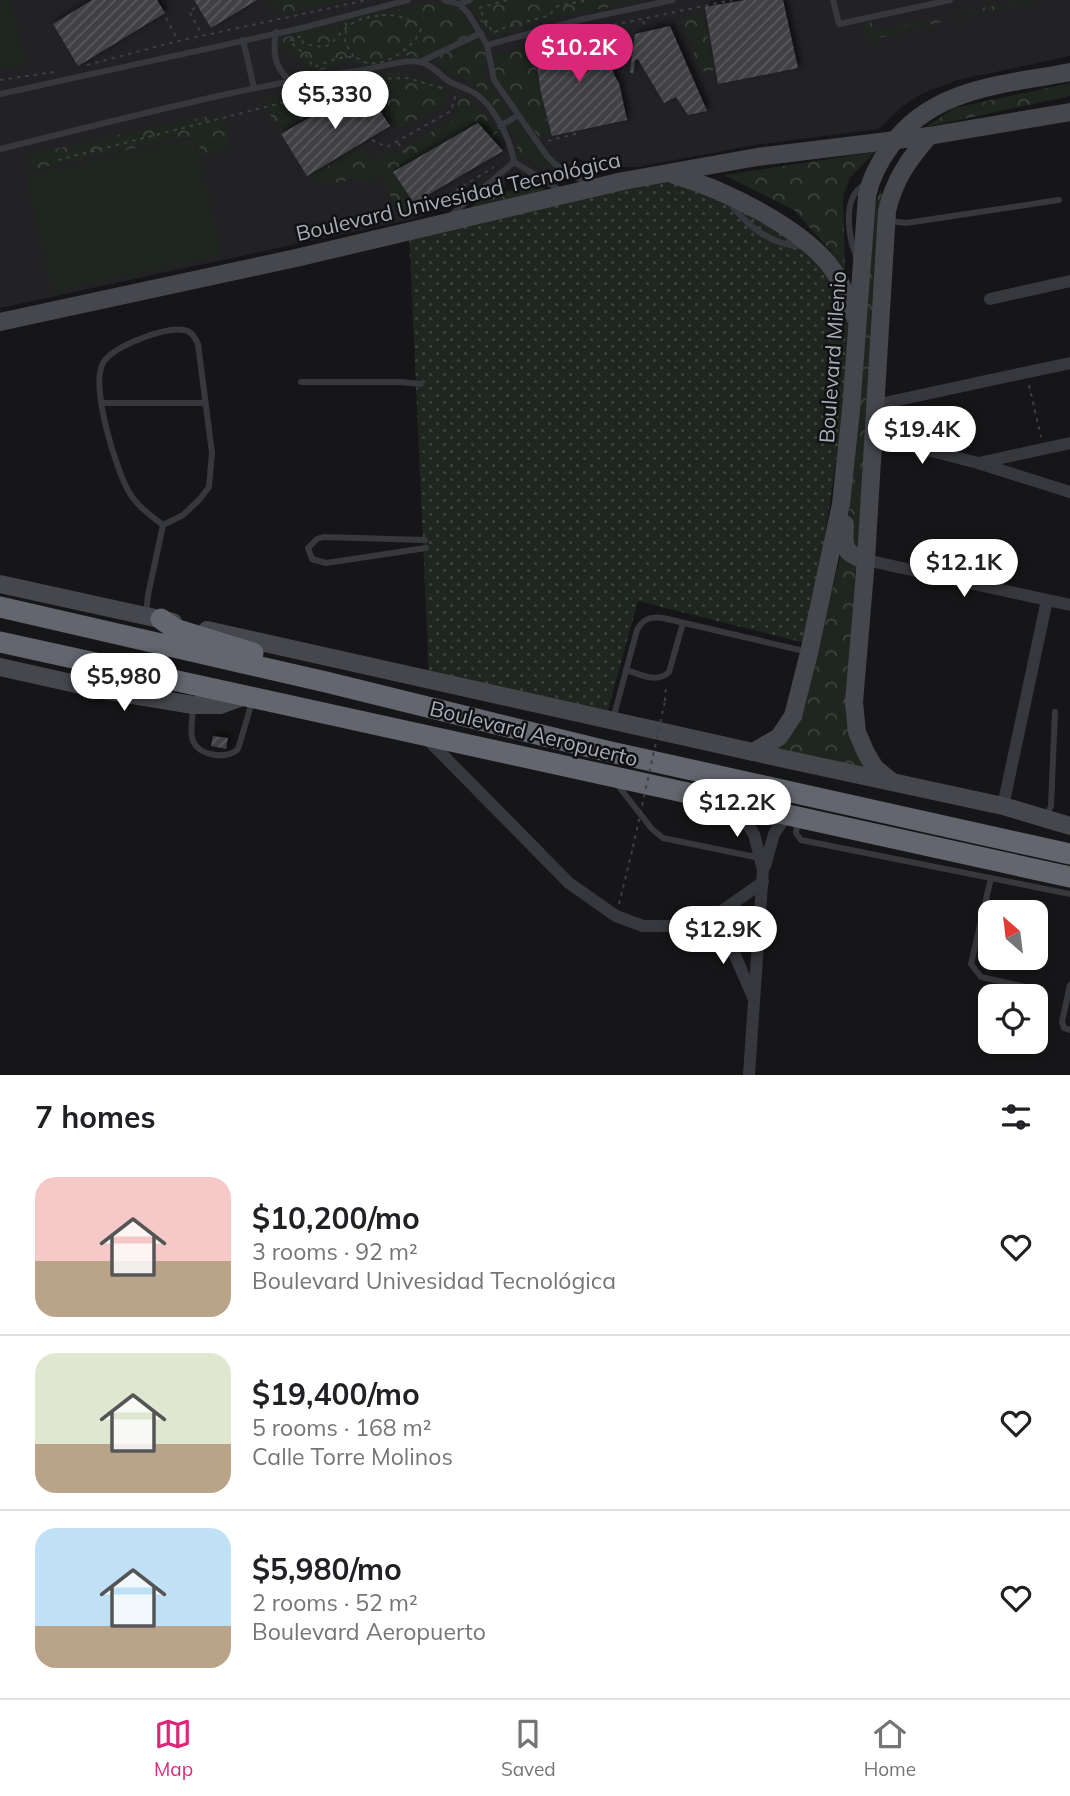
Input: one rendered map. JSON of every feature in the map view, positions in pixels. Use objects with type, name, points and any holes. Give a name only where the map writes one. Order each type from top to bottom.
[{"type":"highway","name":"Boulevard Aeropuerto","points":[[0,607],[326,682],[602,750],[1070,854]]},
{"type":"highway","points":[[153,618],[174,629],[244,649],[326,682]]},
{"type":"highway","name":"Boulevard Aeropuerto","points":[[0,642],[1070,877]]},
{"type":"street","name":"Boulevard Milenio","points":[[753,752],[779,737],[787,728],[798,702],[841,504],[847,463],[867,196],[872,178],[896,140],[915,118],[944,100],[1070,72]]},
{"type":"street","points":[[894,783],[870,760],[861,743],[855,718],[890,197],[899,176],[929,136],[1070,112]]},
{"type":"street","name":"Boulevard Univesidad Tecnológica","points":[[0,322],[667,173],[800,151],[929,136]]},
{"type":"street","points":[[667,173],[696,181],[723,193],[789,229],[822,256],[843,286],[858,324]]},
{"type":"street","points":[[990,299],[1070,282]]},
{"type":"street","points":[[875,405],[1070,363]]},
{"type":"street","points":[[873,436],[978,463],[1070,492]]},
{"type":"street","points":[[978,463],[1070,443]]},
{"type":"street","points":[[841,504],[845,521],[845,547],[851,555],[1070,605]]},
{"type":"street","name":"Boulevard Aeropuerto","points":[[0,584],[1003,806],[1070,826]]},
{"type":"street","points":[[1003,806],[1047,600]]},
{"type":"street","name":"Boulevard Aeropuerto","points":[[0,667],[103,690],[193,705],[220,705],[249,697]]},
{"type":"street","points":[[422,733],[569,883],[616,916],[643,926],[690,926],[721,936],[730,944],[755,1002]]},
{"type":"street","points":[[721,801],[748,825],[757,840],[764,867]]},
{"type":"street","points":[[749,1075],[764,867],[774,834],[792,817]]},
{"type":"street","points":[[690,926],[715,916],[764,867]]},
{"type":"lane","points":[[0,94],[322,23],[408,0]]},
{"type":"lane","points":[[444,0],[459,4],[470,0]]},
{"type":"lane","points":[[487,45],[568,23],[673,0]]},
{"type":"lane","points":[[833,0],[839,24],[950,0]]},
{"type":"lane","points":[[459,4],[481,33],[487,45],[491,75],[517,116],[555,164],[593,188]]},
{"type":"lane","points":[[276,32],[274,57],[291,82]]},
{"type":"lane","points":[[0,149],[254,88],[320,75],[420,62],[481,33]]},
{"type":"lane","points":[[243,40],[254,88]]},
{"type":"lane","points":[[420,62],[449,82],[483,100],[500,126],[514,162],[568,194]]},
{"type":"lane","points":[[500,126],[517,116]]},
{"type":"lane","points":[[441,224],[514,162]]},
{"type":"lane","points":[[887,221],[906,223],[1059,200]]},
{"type":"lane","points":[[185,330],[193,335],[198,344],[212,453],[209,487],[183,515],[163,525],[142,509],[125,485],[115,460],[102,403],[100,370],[109,354],[134,341],[170,331],[185,330]]},
{"type":"lane","points":[[301,382],[421,384]]},
{"type":"lane","points":[[102,403],[205,403]]},
{"type":"lane","points":[[153,618],[148,595],[163,525]]},
{"type":"lane","points":[[425,540],[323,537],[310,544],[308,552],[312,559],[326,563],[426,548]]},
{"type":"lane","points":[[397,539],[400,552]]},
{"type":"lane","points":[[612,721],[637,630],[645,620],[656,617],[810,653]]},
{"type":"lane","points":[[626,670],[656,678],[664,677],[669,672],[683,623]]},
{"type":"lane","points":[[193,705],[192,734],[195,745],[223,756],[238,749],[249,697]]},
{"type":"lane","points":[[1045,818],[1051,807],[1055,712]]},
{"type":"lane","points":[[611,776],[652,829],[663,838],[764,867]]},
{"type":"lane","points":[[792,817],[796,834],[801,840],[1070,894]]},
{"type":"lane","points":[[991,878],[971,964],[981,977],[1012,984]]},
{"type":"lane","points":[[1070,985],[1062,1022],[1064,1028],[1070,1030]]},
{"type":"path","points":[[76,67],[178,41],[367,0]]},
{"type":"path","points":[[508,0],[479,8],[493,33],[548,16],[558,6],[588,0]]},
{"type":"path","points":[[547,39],[732,0]]},
{"type":"path","points":[[195,8],[189,11],[202,36]]},
{"type":"path","points":[[400,15],[421,29],[418,38],[407,50],[382,61],[367,63],[349,56],[313,67],[308,57],[289,41],[301,36],[303,43],[316,47],[334,44],[347,28],[363,18],[400,15]]},
{"type":"path","points":[[166,19],[178,41]]},
{"type":"path","points":[[643,20],[646,29]]},
{"type":"path","points":[[347,28],[345,43],[355,57]]},
{"type":"path","points":[[0,80],[59,71]]},
{"type":"path","points":[[370,79],[407,78],[456,94],[451,111],[397,142],[387,147],[372,141]]},
{"type":"path","points":[[58,160],[285,102],[348,82]]},
{"type":"path","points":[[327,88],[331,98]]},
{"type":"path","points":[[544,141],[578,133]]},
{"type":"path","points":[[397,142],[408,157]]},
{"type":"path","points":[[435,204],[496,165]]},
{"type":"path","points":[[1026,373],[1043,449]]},
{"type":"path","points":[[616,916],[665,701],[667,686],[664,677]]},
{"type":"shaded area","points":[[0,0],[1070,0],[1070,56],[958,80],[923,93],[901,107],[879,129],[754,145],[638,167],[602,167],[575,157],[565,179],[549,169],[538,183],[528,184],[522,176],[508,179],[503,189],[485,195],[475,182],[429,213],[413,219],[0,308]]},
{"type":"green space","points":[[0,0],[10,0],[26,64],[0,70]]},
{"type":"green space","points":[[267,0],[346,0],[281,13],[271,7]]},
{"type":"green space","points":[[478,0],[643,0],[535,22],[492,38],[468,3]]},
{"type":"green space","points":[[1021,0],[1039,0],[954,19],[954,14]]},
{"type":"green space","points":[[427,2],[454,4],[470,24],[480,38],[485,53],[486,62],[481,68],[498,96],[529,140],[566,173],[564,175],[517,154],[517,140],[483,93],[474,83],[451,74],[437,62],[404,55],[383,66],[365,66],[353,61],[308,73],[298,59],[277,40],[310,29],[339,25],[367,13],[407,9]]},
{"type":"green space","points":[[703,14],[714,70],[701,72],[681,20]]},
{"type":"green space","points":[[940,19],[941,22],[879,38],[872,46],[867,41],[865,23],[873,23],[878,31]]},
{"type":"green space","points":[[532,47],[550,137],[539,137],[502,89],[493,69],[496,53]]},
{"type":"green space","points":[[394,73],[425,78],[452,94],[445,106],[397,129],[365,83],[279,132],[262,100],[368,75]]},
{"type":"green space","points":[[1070,83],[1070,96],[926,127],[954,108]]},
{"type":"green space","points":[[466,95],[484,113],[504,142],[502,147],[478,122],[392,171],[413,205],[398,211],[380,175],[365,182],[347,179],[342,183],[316,181],[312,176],[359,147],[372,160],[386,152],[389,156],[452,120],[460,97]]},
{"type":"green space","points":[[222,113],[230,148],[201,156],[197,135],[30,170],[27,155]]},
{"type":"green space","points":[[196,138],[221,255],[52,292],[27,175]]},
{"type":"green space","points":[[875,152],[850,178],[843,196],[845,272],[830,250],[794,210],[724,175]]},
{"type":"green space","points":[[667,173],[715,179],[799,234],[857,318],[809,644],[638,601],[606,717],[429,678],[409,229]]},
{"type":"green space","points":[[538,185],[553,193],[468,210],[484,196]]},
{"type":"green space","points":[[881,189],[883,203],[859,547],[853,547],[847,538],[875,204]]},
{"type":"green space","points":[[841,554],[860,565],[850,712],[867,769],[775,749],[799,723]]},
{"type":"building","points":[[92,0],[157,0],[165,13],[78,66],[53,24]]},
{"type":"building","points":[[194,0],[257,0],[211,28]]},
{"type":"building","points":[[745,0],[783,0],[798,68],[718,84],[705,7]]},
{"type":"building","points":[[670,26],[707,111],[688,115],[676,97],[664,103],[638,59],[635,60],[633,74],[630,72],[635,34]]},
{"type":"building","points":[[600,31],[619,83],[627,120],[552,136],[541,93],[534,46]]},
{"type":"building","points":[[364,86],[390,126],[307,176],[281,134]]},
{"type":"building","points":[[478,123],[503,151],[414,203],[393,172]]},
{"type":"building","points":[[213,736],[228,738],[226,749],[211,746]]}]
